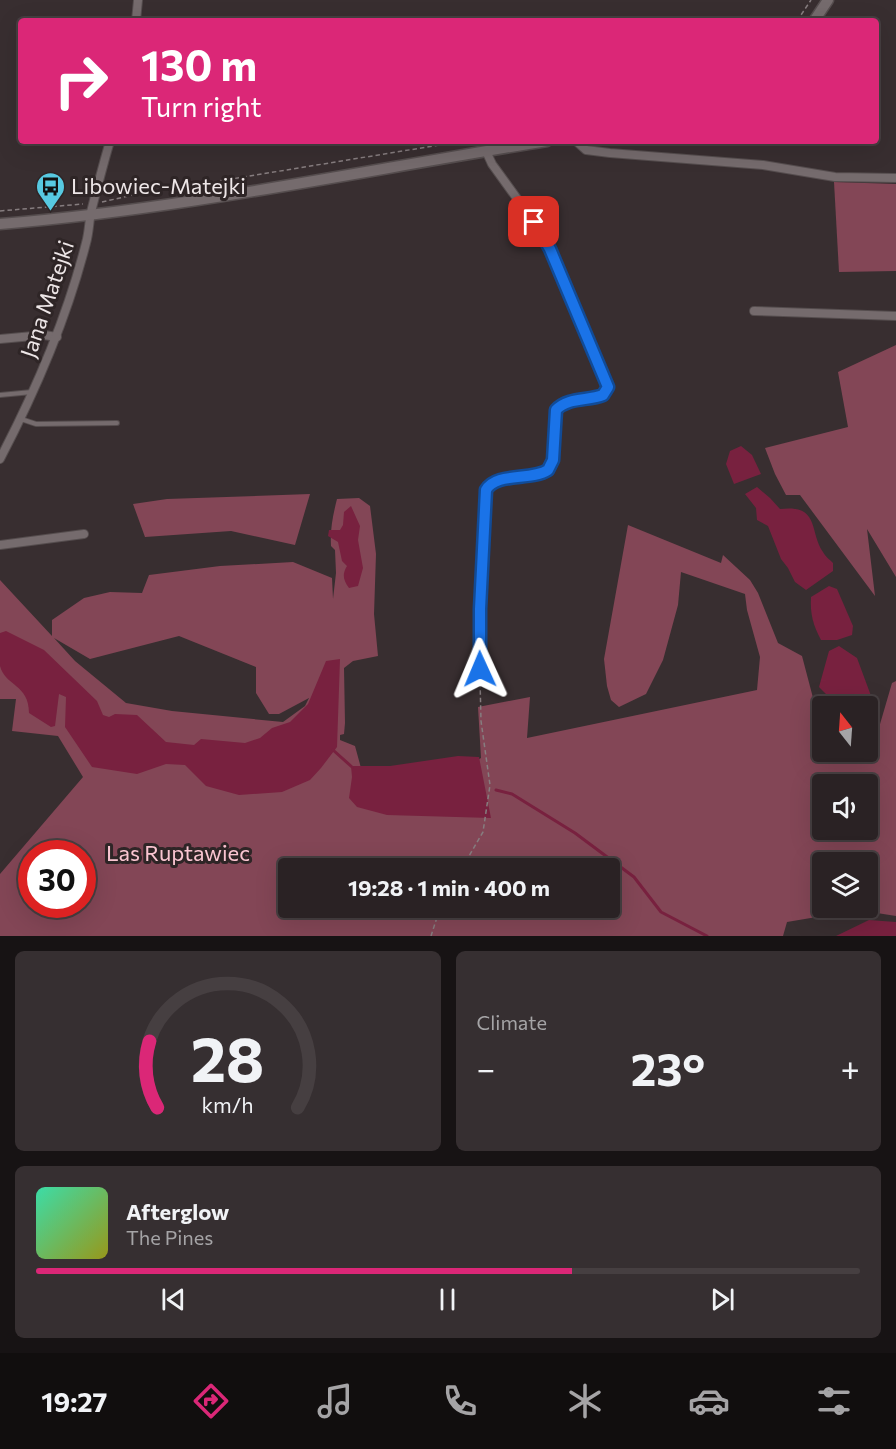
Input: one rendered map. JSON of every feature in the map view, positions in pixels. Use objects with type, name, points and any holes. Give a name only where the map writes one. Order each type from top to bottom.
[{"type":"street","points":[[136,18],[138,0]]},
{"type":"street","points":[[816,18],[828,0]]},
{"type":"street","name":"Jana Matejki","points":[[0,459],[21,419],[57,337],[87,241],[90,215],[109,144]]},
{"type":"street","points":[[0,224],[90,215],[529,144]]},
{"type":"street","points":[[579,144],[586,150],[763,165],[835,177],[896,177]]},
{"type":"street","points":[[480,669],[480,609],[486,490],[494,482],[538,475],[548,470],[553,460],[556,410],[560,405],[569,402],[603,395],[608,387],[550,249],[534,222],[495,169],[486,151]]},
{"type":"street","points":[[754,311],[896,316]]},
{"type":"street","points":[[0,339],[44,335],[57,337]]},
{"type":"street","points":[[0,546],[84,534]]},
{"type":"lane","points":[[0,395],[32,392]]},
{"type":"lane","points":[[21,419],[36,424],[117,423]]},
{"type":"path","points":[[799,18],[811,0]]},
{"type":"path","points":[[0,211],[93,203],[446,144]]},
{"type":"path","points":[[468,858],[483,832],[490,785],[481,721],[480,669]]},
{"type":"path","points":[[431,936],[437,918]]},
{"type":"green space","points":[[834,182],[896,184],[896,271],[839,272]]},
{"type":"green space","points":[[896,345],[896,577],[867,529],[875,596],[800,495],[786,495],[765,448],[848,427],[838,372]]},
{"type":"green space","points":[[310,494],[295,545],[231,531],[145,537],[133,504],[167,499]]},
{"type":"green space","name":"Las Ruptawiec","points":[[359,498],[370,506],[376,554],[374,614],[378,656],[353,661],[344,668],[345,723],[344,734],[340,735],[340,740],[355,746],[361,768],[471,764],[481,758],[478,707],[530,697],[527,738],[757,690],[760,657],[745,594],[681,572],[678,605],[663,660],[646,694],[619,707],[611,700],[607,686],[604,659],[628,525],[721,563],[723,555],[750,580],[758,593],[778,643],[802,656],[813,696],[812,762],[878,762],[878,731],[892,683],[896,681],[896,916],[878,913],[878,852],[812,852],[812,918],[787,922],[783,936],[0,936],[0,874],[18,853],[18,918],[96,918],[96,840],[29,840],[83,777],[58,736],[12,731],[16,699],[0,699],[0,580],[52,636],[52,620],[84,598],[110,592],[142,593],[149,575],[220,566],[293,562],[332,578],[333,599],[336,573],[335,550],[331,546],[333,516],[337,499]],"holes":[[[179,636],[256,667],[256,693],[269,714],[279,714],[309,698],[305,706],[283,722],[172,711],[126,703],[75,661],[54,638],[90,659]]]},
{"type":"shaded area","points":[[741,446],[752,455],[761,474],[734,484],[726,464],[730,451]]},
{"type":"shaded area","points":[[757,487],[780,509],[802,511],[807,515],[823,552],[833,563],[833,571],[806,590],[795,582],[781,559],[768,526],[757,520],[756,508],[745,494]]},
{"type":"shaded area","points":[[351,506],[360,526],[358,540],[363,568],[358,586],[349,588],[344,577],[347,566],[342,561],[338,542],[328,536],[329,530],[340,530],[343,525],[344,512]]},
{"type":"shaded area","points":[[829,586],[837,589],[853,626],[852,635],[837,640],[821,640],[814,624],[811,597]]},
{"type":"shaded area","points":[[6,631],[44,650],[97,701],[103,715],[109,717],[115,714],[137,715],[166,742],[194,745],[201,739],[245,743],[260,738],[272,728],[290,722],[308,704],[326,661],[340,659],[337,747],[310,780],[282,792],[239,795],[206,786],[185,765],[166,764],[137,774],[92,767],[65,727],[66,697],[59,694],[55,726],[51,727],[29,713],[25,696],[3,673],[0,666],[0,633]]},
{"type":"shaded area","points":[[839,646],[857,658],[871,696],[826,696],[819,687],[829,651]]},
{"type":"shaded area","points":[[458,756],[479,757],[491,818],[387,815],[357,807],[349,798],[351,766],[390,766]]},
{"type":"shaded area","points":[[869,920],[896,922],[896,936],[836,936]]},
{"type":"waterway","points":[[333,750],[352,767]]},
{"type":"waterway","points":[[496,790],[512,794],[575,833],[634,877],[661,912],[707,936]]},
{"type":"place","name":"Libowiec-Matejki","points":[[50,212]]},
{"type":"route","points":[[480,669],[480,609],[486,490],[490,483],[499,480],[538,475],[548,470],[553,460],[556,410],[560,405],[569,402],[603,395],[608,387],[550,249],[534,222]]}]
